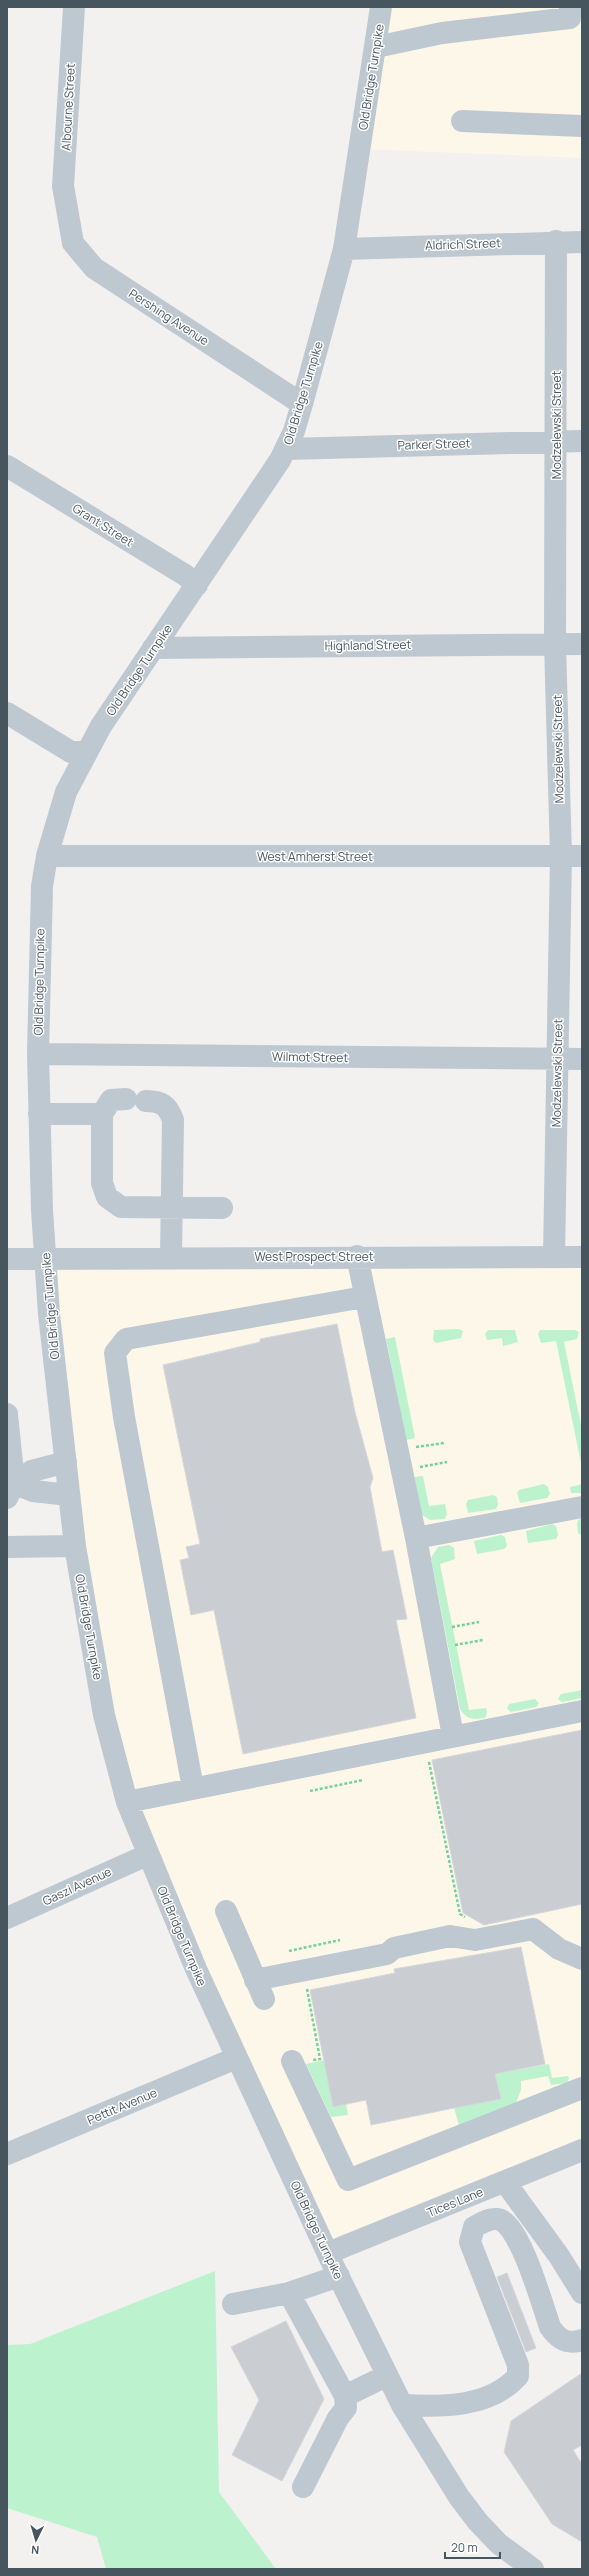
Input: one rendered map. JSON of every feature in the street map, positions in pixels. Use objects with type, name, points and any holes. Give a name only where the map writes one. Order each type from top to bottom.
[{"type":"street","name":"Albourne Street","points":[[67,207],[63,186],[74,7]]},
{"type":"street","name":"Old Bridge Turnpike","points":[[381,7],[344,249],[302,404],[287,449],[197,585],[100,726],[66,792],[48,856],[42,886],[38,1054],[45,1258],[49,1314],[75,1546],[104,1715],[127,1802],[147,1855],[236,2058],[386,2376],[459,2498],[478,2522],[499,2544],[533,2569]]},
{"type":"street","points":[[376,47],[442,34],[570,18],[570,7]]},
{"type":"street","points":[[462,121],[582,126]]},
{"type":"street","name":"Pershing Avenue","points":[[67,207],[73,243],[94,268],[302,404]]},
{"type":"street","name":"Aldrich Street","points":[[344,249],[556,241],[582,242]]},
{"type":"street","name":"Modzelewski Street","points":[[554,1257],[561,856],[555,643],[556,241]]},
{"type":"street","name":"Parker Street","points":[[287,449],[556,440],[582,441]]},
{"type":"street","name":"Grant Street","points":[[7,466],[184,575],[197,585]]},
{"type":"street","name":"Highland Street","points":[[154,648],[555,643],[582,644]]},
{"type":"street","points":[[7,713],[71,752],[86,752]]},
{"type":"street","name":"West Amherst Street","points":[[48,856],[582,856]]},
{"type":"street","name":"Wilmot Street","points":[[38,1054],[582,1059]]},
{"type":"street","points":[[171,1257],[172,1207],[173,1120],[168,1108],[157,1101],[111,1100],[102,1114],[102,1183],[107,1197],[121,1207],[172,1207],[222,1208]]},
{"type":"street","points":[[39,1114],[102,1114]]},
{"type":"street","points":[[357,1256],[364,1297],[416,1538],[453,1736]]},
{"type":"street","name":"West Prospect Street","points":[[7,1259],[357,1256],[582,1257]]},
{"type":"street","points":[[193,1788],[124,1418],[115,1353],[126,1339],[364,1297]]},
{"type":"street","points":[[7,1414],[11,1491]]},
{"type":"street","points":[[11,1491],[32,1471],[66,1462]]},
{"type":"street","points":[[11,1491],[33,1491],[69,1495]]},
{"type":"street","points":[[416,1538],[582,1507]]},
{"type":"street","points":[[7,1548],[75,1546]]},
{"type":"street","points":[[127,1802],[582,1711]]},
{"type":"street","name":"Gaszi Avenue","points":[[7,1918],[147,1855]]},
{"type":"street","points":[[226,1911],[264,1999]]},
{"type":"street","points":[[255,1980],[387,1954],[394,1948],[450,1936],[475,1940],[533,1929],[559,1949],[582,1958]]},
{"type":"street","name":"Pettit Avenue","points":[[7,2154],[236,2058]]},
{"type":"street","points":[[299,2061],[348,2180],[582,2088]]},
{"type":"street","name":"Tices Lane","points":[[328,2253],[582,2150]]},
{"type":"street","points":[[505,2182],[559,2256],[582,2293]]},
{"type":"street","points":[[402,2405],[440,2406],[492,2396],[518,2376],[518,2365],[470,2242],[474,2227],[484,2222],[496,2218],[506,2222],[526,2259],[550,2327],[556,2337],[565,2342],[582,2340]]},
{"type":"street","points":[[233,2304],[289,2292],[339,2276]]},
{"type":"street","points":[[289,2292],[345,2396],[346,2408],[338,2418],[303,2487]]},
{"type":"street","points":[[345,2396],[386,2376]]},
{"type":"path","points":[[412,1448],[444,1443]]},
{"type":"path","points":[[416,1468],[448,1462]]},
{"type":"path","points":[[450,1627],[479,1622]]},
{"type":"path","points":[[453,1645],[483,1640]]},
{"type":"path","points":[[430,1759],[460,1914],[469,1920]]},
{"type":"path","points":[[310,1790],[362,1780]]},
{"type":"path","points":[[288,1951],[340,1940]]},
{"type":"path","points":[[299,2061],[320,2059],[306,1985]]},
{"type":"shaded area","points":[[381,7],[582,7],[582,158],[360,149]]},
{"type":"shaded area","points":[[582,1257],[582,2150],[328,2253],[236,2058],[104,1715],[45,1258]]},
{"type":"green space","points":[[459,1329],[463,1331],[461,1338],[436,1343],[433,1340],[434,1330]]},
{"type":"green space","points":[[488,1330],[515,1330],[518,1342],[503,1346],[502,1338],[487,1340],[485,1334]]},
{"type":"green space","points":[[540,1330],[575,1330],[579,1332],[577,1339],[564,1342],[582,1430],[582,1468],[556,1341],[541,1343],[538,1334]]},
{"type":"green space","points":[[395,1337],[415,1438],[406,1440],[386,1339]]},
{"type":"green space","points":[[423,1476],[429,1506],[445,1504],[447,1514],[445,1519],[430,1520],[422,1515],[414,1477]]},
{"type":"green space","points":[[544,1484],[548,1487],[550,1494],[547,1498],[520,1503],[517,1493],[519,1490]]},
{"type":"green space","points":[[582,1484],[582,1493],[571,1493],[570,1487]]},
{"type":"green space","points":[[493,1495],[497,1497],[498,1505],[496,1509],[468,1513],[466,1504],[468,1500]]},
{"type":"green space","points":[[579,1519],[582,1519],[582,1535],[578,1533],[577,1523]]},
{"type":"green space","points":[[552,1524],[556,1526],[558,1535],[556,1539],[528,1543],[526,1531]]},
{"type":"green space","points":[[501,1535],[505,1537],[507,1546],[504,1549],[477,1554],[474,1541]]},
{"type":"green space","points":[[449,1545],[454,1548],[455,1559],[440,1564],[469,1710],[486,1708],[487,1713],[485,1718],[477,1719],[467,1717],[460,1709],[431,1558],[438,1547]]},
{"type":"green space","points":[[582,1690],[582,1698],[562,1702],[558,1699],[561,1694]]},
{"type":"green space","points":[[535,1699],[539,1703],[536,1707],[511,1712],[507,1709],[509,1704]]},
{"type":"green space","points":[[324,2060],[333,2106],[346,2104],[348,2115],[331,2117],[306,2064]]},
{"type":"green space","points":[[549,2064],[552,2078],[568,2076],[569,2078],[567,2083],[551,2085],[548,2076],[521,2081],[521,2090],[516,2103],[459,2125],[454,2108],[500,2099],[495,2074]]},
{"type":"green space","points":[[215,2271],[219,2492],[276,2569],[106,2569],[97,2537],[7,2508],[7,2345],[30,2344]]},
{"type":"building","points":[[337,1324],[355,1412],[373,1478],[370,1487],[382,1552],[393,1550],[407,1619],[396,1620],[416,1718],[243,1754],[214,1610],[191,1615],[180,1560],[189,1558],[186,1547],[200,1544],[163,1365],[260,1342],[260,1339]]},
{"type":"building","points":[[582,1730],[582,1904],[484,1925],[463,1913],[432,1760]]},
{"type":"building","points":[[521,1947],[545,2064],[495,2074],[501,2099],[371,2125],[366,2100],[333,2107],[310,1990],[395,1973],[394,1969]]},
{"type":"building","points":[[507,2273],[536,2348],[526,2352],[497,2277]]},
{"type":"building","points":[[286,2321],[324,2399],[282,2481],[232,2455],[259,2400],[231,2347]]},
{"type":"building","points":[[582,2373],[582,2445],[573,2450],[582,2464],[582,2542],[552,2524],[504,2452],[511,2421]]}]
